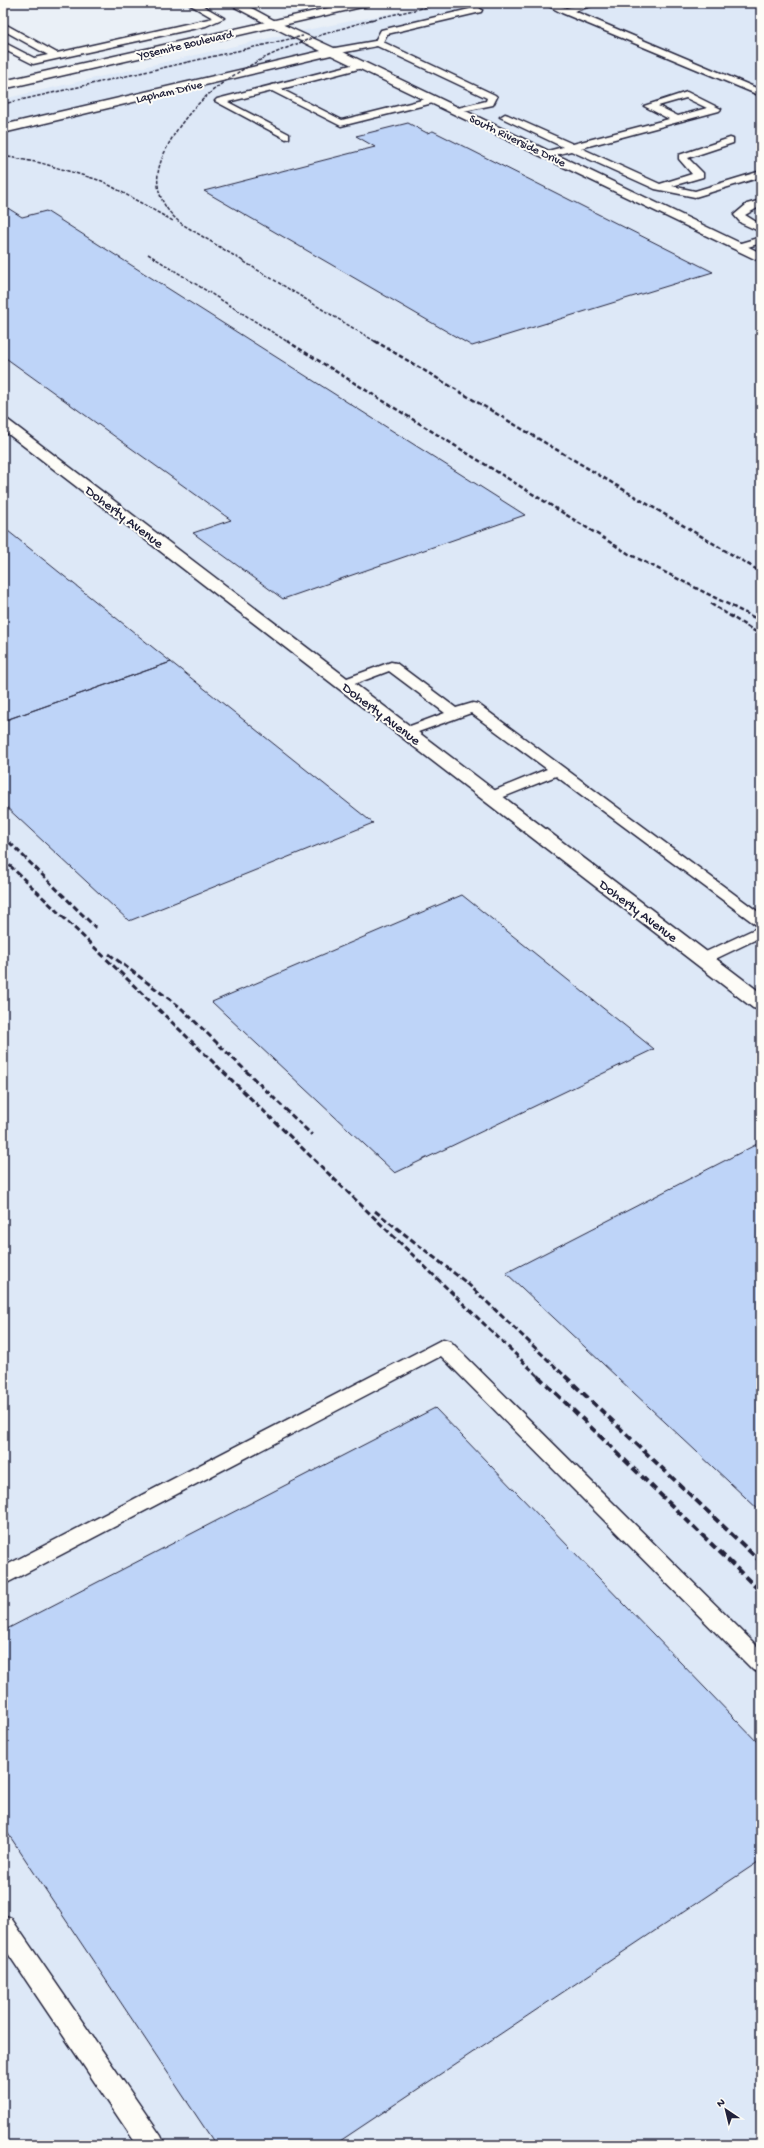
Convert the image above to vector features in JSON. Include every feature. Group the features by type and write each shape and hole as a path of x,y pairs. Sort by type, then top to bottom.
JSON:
{"street":[{"name":"South Riverside Drive","path":"233,3 761,258"},
{"name":"Yosemite Boulevard","path":"3,85 366,3"},
{"name":"Lapham Drive","path":"3,129 335,51"},
{"name":"Doherty Avenue","path":"3,423 761,1003"}],"lane":[{"path":"3,45 33,60 206,23 220,18 191,3"},
{"path":"547,3 761,92"},
{"path":"565,11 597,3"},
{"path":"378,43 384,32 478,10"},
{"path":"3,26 56,56"},
{"path":"335,51 378,43 492,97 490,102 457,111"},
{"path":"286,136 220,101 363,65"},
{"path":"273,88 341,122 434,100"},
{"path":"547,154 716,109 687,95 649,106 677,119"},
{"path":"505,117 659,187 695,194 761,174"},
{"path":"659,187 699,175 682,158 730,140"},
{"path":"761,203 752,206 738,215 745,221 761,229"},
{"path":"738,247 761,240"},
{"path":"344,684 391,666 455,714"},
{"path":"407,732 473,707 761,920"},
{"path":"491,796 558,770"},
{"path":"703,959 761,931"},
{"path":"3,1577 443,1346 761,1664"},
{"path":"3,1926 152,2145"}],"shaded area":[{"path":"443,3 761,3 761,2145 3,2145 3,99 291,33"}],"building":[{"path":"408,123 427,133 433,131 713,272 472,346 204,191 375,147 356,136"},
{"path":"3,205 22,217 46,211 525,515 283,599 193,533 231,520 3,356"},
{"path":"3,527 171,662 3,721"},
{"path":"171,662 373,823 129,921 3,804 3,721"},
{"path":"462,895 654,1049 395,1173 212,1002"},
{"path":"761,1142 761,1512 506,1273"},
{"path":"435,1408 761,1746 761,1860 334,2145 216,2145 3,1826 3,1631"}],"railway":[{"path":"369,20 445,3"},
{"path":"374,19 312,38 281,50 224,82 200,102 179,127 159,166 158,185 163,202 174,217 182,224 376,342"},
{"path":"3,104 303,36"},
{"path":"3,156 41,163 102,181 173,221"},
{"path":"148,254 288,342"},
{"path":"287,341 629,554 761,621"},
{"path":"375,341 761,572"},
{"path":"711,604 761,635"},
{"path":"3,836 96,928"},
{"path":"3,859 539,1377"},
{"path":"109,954 180,1007 312,1135"},
{"path":"375,1211 468,1284 566,1377"},
{"path":"538,1376 761,1592"},
{"path":"565,1376 761,1562"}]}
